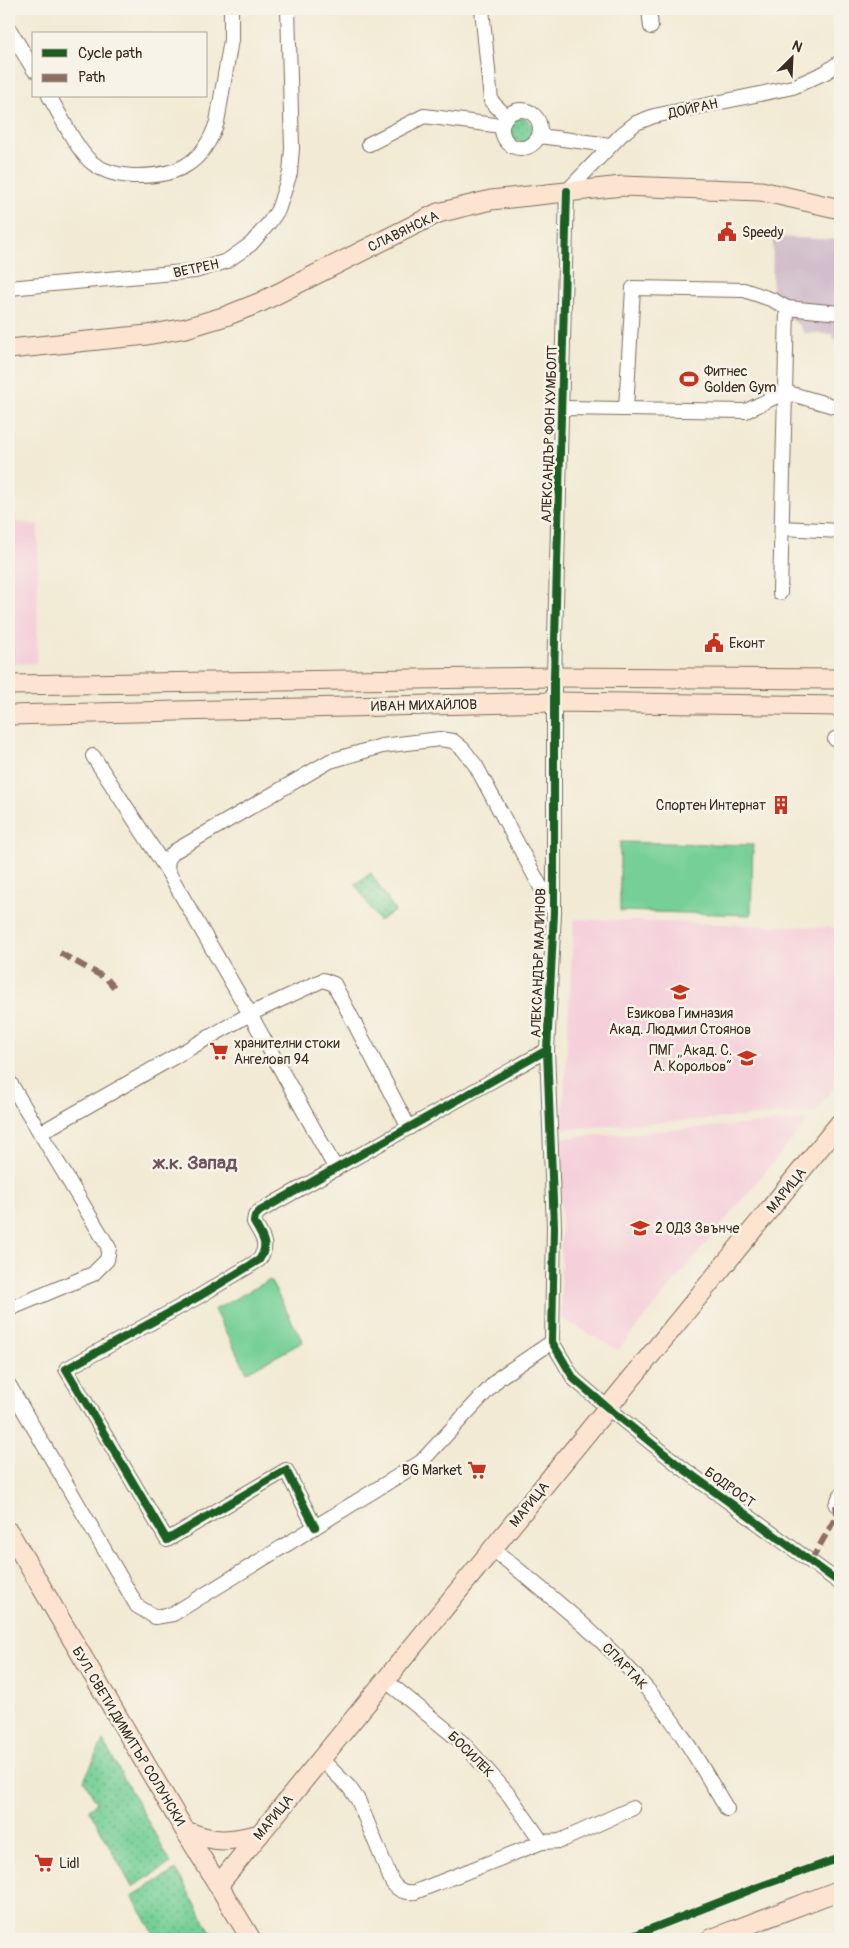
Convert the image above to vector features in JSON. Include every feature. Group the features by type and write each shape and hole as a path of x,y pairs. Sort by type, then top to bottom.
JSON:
{"street":[{"path":"50,98 79,146 89,160 98,166 115,173 142,176 158,176 183,168 201,154 213,136 231,40 231,9"},
{"name":"ВЕТРЕН","path":"9,288 195,271 227,260 251,244 278,210 290,173 292,148 288,9"},
{"path":"370,144 424,116 504,121 515,111 526,111 535,117 540,126 539,136 534,143 526,148 517,148 509,144 503,137 504,121 491,101 482,9"},
{"path":"649,9 651,27"},
{"path":"9,28 32,67"},
{"name":"ДОЙРАН","path":"568,191 610,145 636,123 654,116 792,86 826,72 840,62"},
{"path":"539,136 610,145"},
{"name":"СЛАВЯНСКА","path":"9,349 147,335 186,328 226,316 260,302 438,213 491,200 622,186 761,191 840,209"},
{"name":"АЛЕКСАНДЪР ФОН ХУМБОЛТ","path":"554,677 568,191"},
{"path":"626,409 634,288 744,290 773,300 787,308 840,312"},
{"path":"780,593 787,308"},
{"path":"563,408 746,411 785,392 840,408"},
{"path":"782,528 840,531"},
{"name":"ИВАН МИХАЙЛОВ","path":"9,685 554,677 840,679"},
{"name":"АЛЕКСАНДЪР МАЛИНОВ","path":"552,1342 554,1227 547,1050 554,912 554,677"},
{"name":"ИВАН МИХАЙЛОВ","path":"9,715 554,702 840,706"},
{"path":"167,870 168,859 175,850 330,761 382,746 440,739 453,741 463,749 476,766 554,912"},
{"path":"93,756 167,870 336,1169"},
{"path":"40,1133 250,1014 323,980 334,984 409,1128"},
{"path":"315,1527 286,1470 167,1540 66,1369 198,1297 259,1260 264,1253 266,1243 254,1222 255,1216 260,1211 547,1050"},
{"path":"9,1081 109,1248 106,1260 93,1274 9,1309"},
{"name":"МАРИЦА","path":"219,1884 840,1123"},
{"path":"9,1385 137,1606 155,1617 173,1614 421,1462 500,1377 552,1342 574,1379 608,1408"},
{"name":"БОДРОСТ","path":"608,1408 681,1467 840,1583"},
{"name":"БУЛ. СВЕТИ ДИМИТЪР СОЛУНСКИ","path":"9,1532 251,1939"},
{"name":"СПАРТАК","path":"493,1549 602,1641 648,1689 683,1735 727,1809"},
{"name":"БОСИЛЕК","path":"386,1680 464,1744 509,1795 542,1842"},
{"path":"321,1759 354,1793 392,1882 395,1888 402,1891 416,1892 542,1842 560,1841 633,1808"},
{"path":"186,1831 226,1841 234,1841 260,1834"},
{"path":"712,1939 840,1890"}],"shaded area":[{"path":"773,237 840,240 840,339 834,339 833,334 804,333 800,326 772,306"},
{"path":"9,521 38,525 37,663 9,664"},
{"path":"574,919 840,928 840,1080 815,1112 562,1129"},
{"name":"2 ОДЗ Звънче","path":"808,1120 618,1350 561,1318 561,1138"}],"green space":[{"path":"521,118 526,119 532,125 532,135 526,141 521,142 516,141 510,135 509,130 510,125 516,119"},
{"path":"620,842 753,845 751,915 620,911"},
{"path":"371,873 395,911 379,921 355,884"},
{"path":"270,1280 303,1342 247,1372 214,1310"},
{"path":"103,1741 171,1863 132,1887 89,1809 97,1803 84,1780"},
{"path":"176,1870 215,1939 157,1939 132,1896"}],"marked path":[{"path":"60,953 107,979 114,987"},
{"path":"811,1561 837,1515 836,1505"}],"cycle path":[{"path":"567,191 554,677 554,912 547,1050 554,1227 552,1342 574,1379 608,1408 681,1467 840,1583"},
{"path":"315,1527 286,1470 167,1540 66,1369 198,1297 259,1260 264,1249 264,1241 254,1222 255,1216 260,1211 547,1050"},
{"path":"625,1939 758,1887 840,1858"}],"place":[{"name":"Speedy","path":"727,232"},
{"name":"Фитнес Golden Gym","path":"689,379"},
{"name":"Еконт","path":"714,643"},
{"name":"Спортен Интернат","path":"781,805"},
{"name":"Езикова Гимназия Акад. Людмил Стоянов","path":"680,992"},
{"name":"хранителни стоки Ангеловп 94","path":"219,1051"},
{"name":"ПМГ „Акад. С. А. Корольов“","path":"747,1058"},
{"name":"2 ОДЗ Звънче","path":"640,1228"},
{"name":"BG Market","path":"477,1470"},
{"name":"Lidl","path":"44,1863"}],"district":[{"name":"ж.к. Запад","path":"195,1162"}]}
